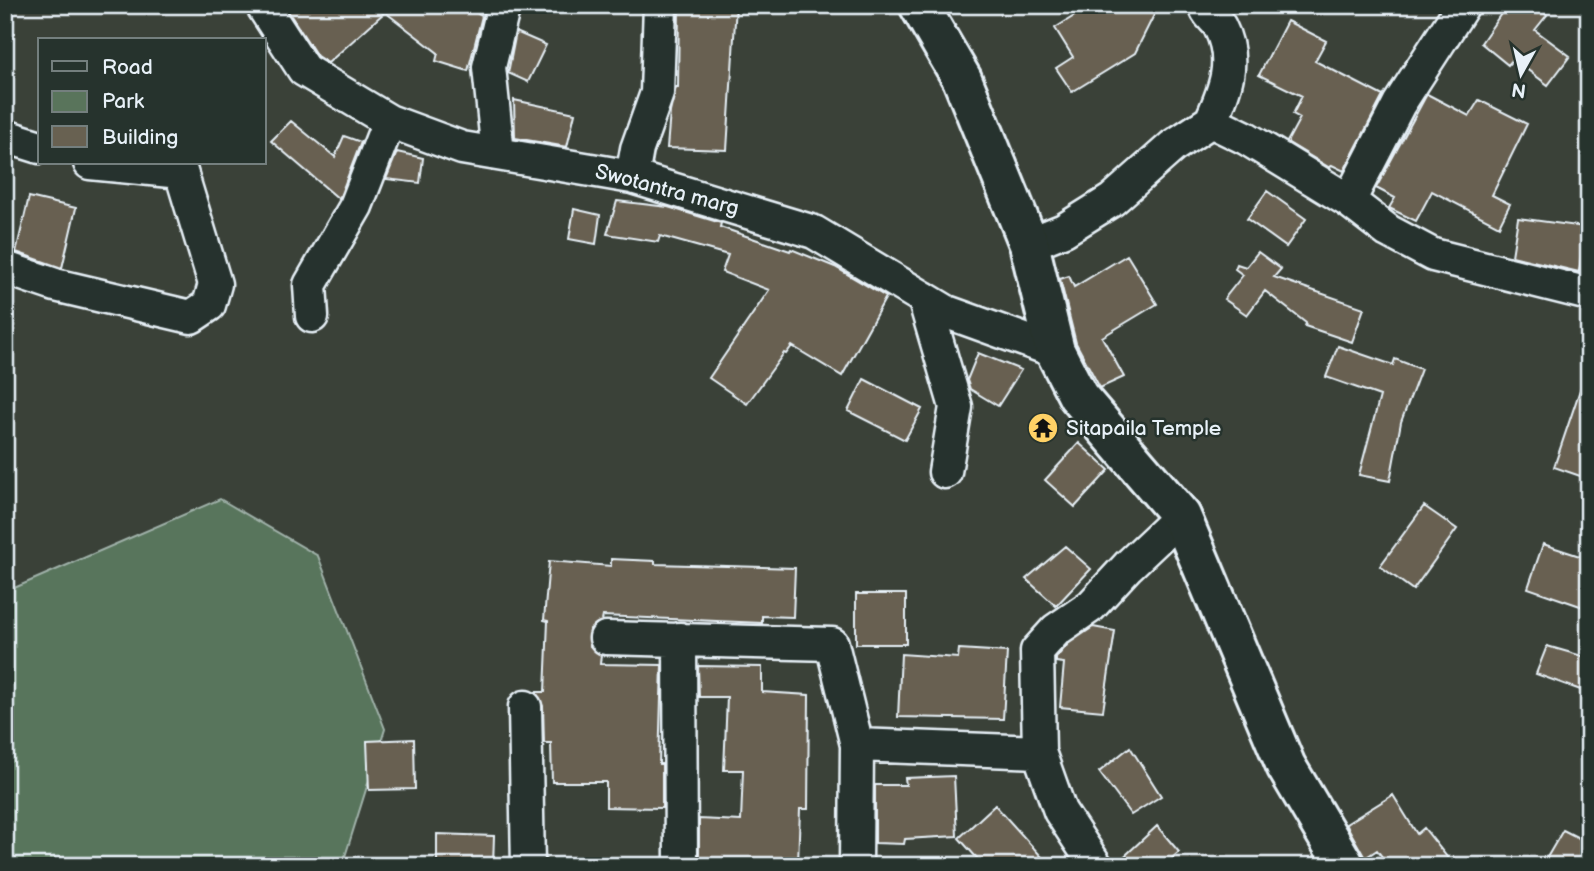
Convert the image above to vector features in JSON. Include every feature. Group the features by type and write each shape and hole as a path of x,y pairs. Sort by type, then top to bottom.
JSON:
{"main road":[{"path":"919,5 962,79 1029,244 1055,351 1078,396 1181,516 1286,766 1345,866"}],"street":[{"name":"Swotantra marg","path":"262,5 304,70 389,121 462,148 632,177 814,232 947,312 1055,351"},
{"path":"498,154 489,66 503,5"},
{"path":"632,177 637,149 657,93 660,5"},
{"path":"1029,244 1064,230 1112,200 1173,146 1211,121 1228,83 1228,53 1219,26 1205,5"},
{"path":"1349,201 1398,104 1463,5"},
{"path":"312,316 310,285 356,205 389,121"},
{"path":"1211,121 1246,138 1349,201 1388,231 1433,254 1589,294"},
{"path":"5,136 38,146"},
{"path":"5,268 55,285 191,317 209,305 215,284 181,172 100,164"},
{"path":"924,298 956,407 945,472"},
{"path":"1097,866 1060,811 1039,752 1037,651 1056,630 1091,606 1128,566 1181,516"},
{"path":"606,638 832,644 857,745 856,866"},
{"path":"680,639 681,866"},
{"path":"525,707 528,866"},
{"path":"857,745 1039,752"}],"green space":[{"path":"220,499 318,556 385,729 342,866 5,866 5,592"}],"building":[{"path":"284,5 485,5 478,14 482,16 468,71 436,61 438,53 385,12 328,63 317,56"},
{"path":"679,5 736,5 727,150 667,148 670,112 678,87"},
{"path":"1092,5 1159,5 1135,53 1072,92 1056,68 1073,57 1055,28"},
{"path":"1507,5 1532,5 1547,15 1535,30 1570,56 1548,85 1513,59 1508,65 1481,43"},
{"path":"1287,21 1326,41 1315,61 1383,96 1344,171 1332,165 1330,168 1287,142 1300,118 1293,114 1302,96 1259,75"},
{"path":"516,32 546,45 528,82 508,73"},
{"path":"1427,94 1469,116 1479,100 1527,124 1492,195 1510,204 1499,226 1432,191 1416,221 1389,208 1395,198 1376,188"},
{"path":"514,100 575,113 567,147 515,138"},
{"path":"291,121 335,157 344,136 361,142 339,199 271,141"},
{"path":"397,152 423,158 420,183 386,179"},
{"path":"1267,191 1306,219 1286,247 1247,219"},
{"path":"29,197 76,208 62,268 16,252"},
{"path":"617,201 668,207 721,223 720,227 790,251 791,249 835,267 886,297 842,376 792,346 747,404 709,378 769,290 722,272 728,255 660,236 658,242 607,234"},
{"path":"574,209 600,215 596,244 569,239"},
{"path":"1518,218 1585,227 1579,272 1512,256"},
{"path":"1258,252 1281,269 1274,277 1364,308 1352,342 1305,326 1306,323 1265,291 1247,315 1224,299 1243,275 1235,269 1237,264 1246,267"},
{"path":"1127,255 1157,304 1102,337 1124,377 1100,388 1076,343 1060,279 1069,276 1074,287"},
{"path":"1338,346 1393,365 1395,359 1421,369 1401,422 1390,481 1359,475 1380,396 1326,377"},
{"path":"978,353 1021,370 998,406 970,389 967,380"},
{"path":"1584,378 1589,379 1589,479 1554,467"},
{"path":"864,379 922,409 905,440 848,411"},
{"path":"1079,443 1109,470 1075,507 1045,480"},
{"path":"1424,506 1457,529 1413,590 1380,566"},
{"path":"1543,544 1589,559 1589,609 1528,588"},
{"path":"1065,546 1091,569 1056,606 1026,579"},
{"path":"611,559 655,561 655,564 795,568 793,617 762,616 762,623 603,616 602,621 590,629 590,646 601,655 600,664 662,665 659,764 662,764 662,808 606,807 606,782 552,782 551,743 544,743 543,706 536,692 545,692 548,621 544,620 549,561 611,566"},
{"path":"856,594 906,594 906,644 856,644"},
{"path":"1093,627 1115,631 1103,711 1060,707 1064,663 1056,662 1056,658 1068,644"},
{"path":"1547,646 1589,658 1589,693 1536,674"},
{"path":"959,649 1007,652 1003,719 898,717 901,654 958,658"},
{"path":"698,666 762,667 762,692 809,695 808,809 800,809 798,864 699,860 699,819 741,821 743,770 724,770 727,697 699,697"},
{"path":"414,739 415,789 369,790 367,741"},
{"path":"1130,747 1161,796 1131,815 1099,772"},
{"path":"954,776 957,836 905,839 904,844 875,843 875,785 906,785 905,778"},
{"path":"1393,795 1417,834 1424,828 1454,866 1389,866 1377,850 1365,858 1346,824"},
{"path":"995,805 1050,866 984,866 959,838"},
{"path":"1157,826 1179,852 1163,866 1114,866"},
{"path":"1563,830 1589,843 1589,866 1542,866"},
{"path":"437,834 494,836 493,866 437,866"}],"place":[{"name":"Sitapaila Temple","path":"1043,428"}]}
